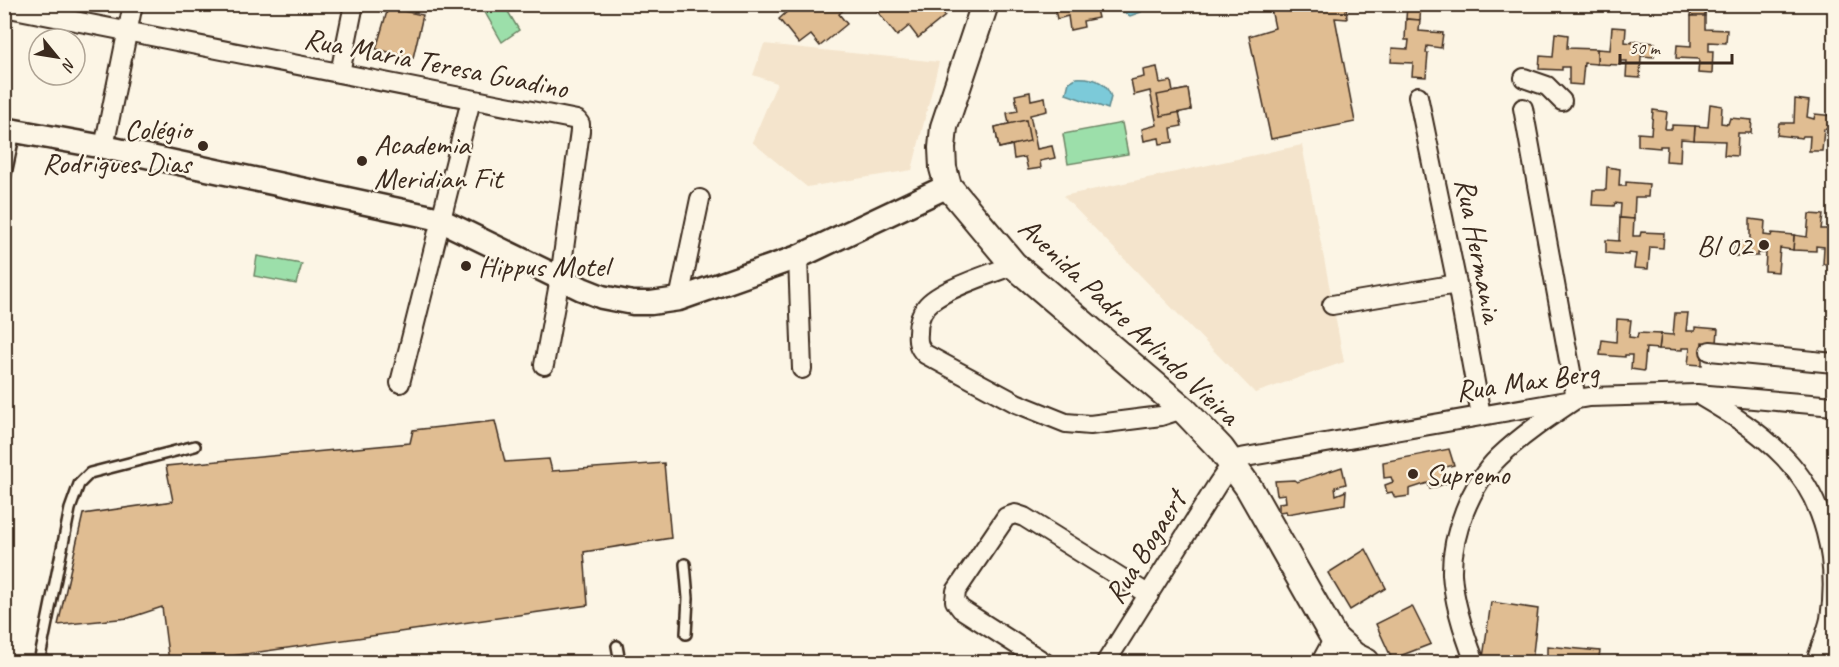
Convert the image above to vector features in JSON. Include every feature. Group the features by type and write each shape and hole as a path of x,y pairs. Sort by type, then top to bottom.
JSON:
{"main road":[{"name":"Avenida Padre Arlindo Vieira","path":"985,4 944,128 942,168 948,186 1014,265 1184,409 1232,463 1249,488 1334,638 1354,656 1366,663"}],"street":[{"path":"104,147 133,4"},
{"path":"340,73 354,4"},
{"name":"Rua Maria Teresa Guadino","path":"4,7 471,100 573,118 580,124 560,278 544,365"},
{"path":"1524,78 1547,86 1562,101"},
{"name":"Rua Hermania","path":"1418,96 1457,284 1481,415"},
{"path":"400,384 471,100"},
{"path":"1474,663 1460,623 1452,573 1456,533 1474,491 1498,458 1540,422 1576,399 1523,108"},
{"path":"11,130 104,147 442,219 602,297 633,303 679,300 798,257 948,186"},
{"path":"679,300 700,199"},
{"path":"798,257 802,369"},
{"path":"1014,265 932,301 926,307 918,324 919,349 1016,403 1066,423 1090,425 1161,416 1184,409"},
{"path":"1332,305 1457,284"},
{"path":"1710,351 1834,363"},
{"path":"1697,394 1736,417 1766,439 1785,457 1802,479 1817,507 1830,543 1833,583 1832,621 1816,663"},
{"name":"Rua Max Berg","path":"1232,463 1247,456 1589,397 1697,394 1834,406"},
{"name":"Rua Bogaert","path":"1106,663 1232,463"},
{"path":"1044,663 960,609 955,601 957,591 1006,517 1015,514 1024,517 1149,595"},
{"path":"1321,663 1334,638"}],"lane":[{"path":"4,183 13,141 11,130"},
{"path":"39,663 70,509 79,484 90,473 195,446"},
{"path":"685,564 688,598 686,634"},
{"path":"617,646 620,663"}],"shaded area":[{"path":"764,44 939,62 912,170 807,187 752,142 777,83 753,75"},
{"path":"1302,145 1344,362 1255,393 1063,196"}],"green space":[{"path":"490,4 504,5 519,30 502,42 483,9"},
{"path":"1122,123 1128,154 1068,164 1063,134"},
{"path":"257,256 302,264 296,284 254,276"}],"water":[{"path":"1117,5 1140,5 1141,12 1130,16"},
{"path":"1076,78 1093,79 1106,87 1111,97 1108,109 1066,94 1069,82"}],"building":[{"path":"785,4 850,4 839,14 847,24 820,46 811,35 799,44 779,19 789,10"},
{"path":"884,4 938,4 945,16 918,38 909,26 897,36 876,10"},
{"path":"1041,4 1079,4 1080,9 1095,5 1098,18 1083,21 1084,27 1070,30 1068,16 1057,19 1054,5 1042,7"},
{"path":"1270,4 1346,4 1347,19 1335,18 1355,122 1271,139 1249,36 1275,28"},
{"path":"1397,4 1421,4 1420,20 1406,19 1407,5"},
{"path":"1692,4 1706,4 1705,16 1691,16"},
{"path":"388,8 423,15 413,58 376,49"},
{"path":"1691,16 1705,16 1705,29 1727,30 1726,43 1709,42 1709,51 1713,51 1712,74 1698,73 1699,59 1676,58 1677,45 1691,46"},
{"path":"1406,19 1420,20 1419,31 1443,33 1441,48 1427,46 1426,77 1412,76 1413,63 1391,62 1392,48 1408,49 1409,40 1405,40"},
{"path":"1612,27 1626,28 1625,42 1655,43 1654,57 1641,56 1640,78 1626,77 1627,61 1620,61 1620,65 1597,64 1597,49 1610,50"},
{"path":"1555,33 1568,35 1567,48 1597,49 1597,64 1584,63 1582,85 1569,84 1569,67 1562,67 1562,70 1539,69 1540,56 1553,57"},
{"path":"1157,67 1160,83 1171,81 1173,92 1188,89 1191,110 1179,112 1182,126 1171,128 1173,142 1160,144 1159,138 1144,141 1142,129 1157,125 1150,91 1134,95 1131,80 1144,77 1143,70"},
{"path":"1188,89 1191,110 1161,116 1157,95"},
{"path":"1030,92 1031,100 1045,97 1047,111 1030,115 1037,149 1052,146 1055,158 1040,161 1041,168 1028,170 1025,157 1014,159 1012,145 999,148 995,127 1009,124 1007,113 1018,111 1015,95"},
{"path":"1795,99 1809,101 1807,117 1814,119 1815,114 1834,116 1834,130 1824,129 1822,151 1809,151 1810,136 1802,138 1777,135 1779,123 1794,123"},
{"path":"1710,104 1722,106 1721,123 1728,124 1730,118 1752,120 1751,133 1738,133 1737,156 1724,155 1725,141 1694,140 1695,126 1708,127"},
{"path":"1653,110 1667,112 1665,129 1672,129 1672,125 1695,126 1694,140 1681,139 1680,162 1666,161 1667,146 1660,146 1660,148 1638,146 1638,133 1651,134"},
{"path":"1026,120 1030,141 999,148 995,127"},
{"path":"1607,167 1620,169 1619,186 1626,186 1626,182 1649,184 1648,197 1635,197 1634,219 1620,218 1621,204 1592,205 1593,190 1606,190"},
{"path":"1809,214 1823,215 1821,229 1834,228 1834,264 1823,264 1824,247 1816,246 1816,251 1793,250 1794,235 1807,237"},
{"path":"1620,218 1634,219 1633,236 1640,236 1641,232 1664,233 1663,248 1650,247 1648,269 1634,268 1636,254 1606,253 1606,240 1619,241"},
{"name":"Bl 02","path":"1750,219 1765,221 1764,235 1771,236 1772,233 1794,235 1793,250 1780,248 1778,272 1765,271 1766,253 1758,253 1758,256 1734,256 1735,242 1750,242"},
{"path":"1675,313 1688,313 1686,331 1695,331 1695,327 1718,329 1717,343 1702,342 1702,365 1688,364 1690,348 1659,349 1661,334 1673,335"},
{"path":"1617,319 1631,320 1629,337 1637,338 1638,333 1661,334 1659,349 1646,348 1644,371 1631,369 1632,355 1625,355 1625,357 1600,355 1602,340 1616,342"},
{"path":"495,421 505,462 549,459 552,471 664,463 671,538 584,552 588,605 190,662 169,662 162,607 129,618 58,625 83,514 173,501 166,466 410,443 413,430"},
{"name":"Supremo","path":"1449,449 1454,465 1442,468 1443,476 1455,472 1455,480 1430,489 1428,483 1409,489 1409,496 1395,498 1392,492 1387,493 1385,485 1393,482 1391,477 1384,478 1383,462"},
{"name":"Supremo","path":"1342,467 1346,484 1335,487 1336,495 1346,491 1345,504 1287,514 1286,511 1279,512 1279,503 1286,502 1285,494 1277,495 1275,481 1294,480 1297,482"},
{"path":"1366,549 1386,588 1350,610 1328,573"},
{"path":"1491,602 1538,609 1532,662 1483,658"},
{"path":"1412,606 1431,644 1392,659 1376,624"},
{"path":"1547,646 1600,651 1598,662 1547,662"}],"place":[{"name":"Colégio Rodrigues Dias","path":"203,146"},
{"name":"Academia Meridian Fit","path":"362,161"},
{"name":"Bl 02","path":"1764,245"},
{"name":"Hippus Motel","path":"466,266"},
{"name":"Supremo","path":"1413,474"}]}
